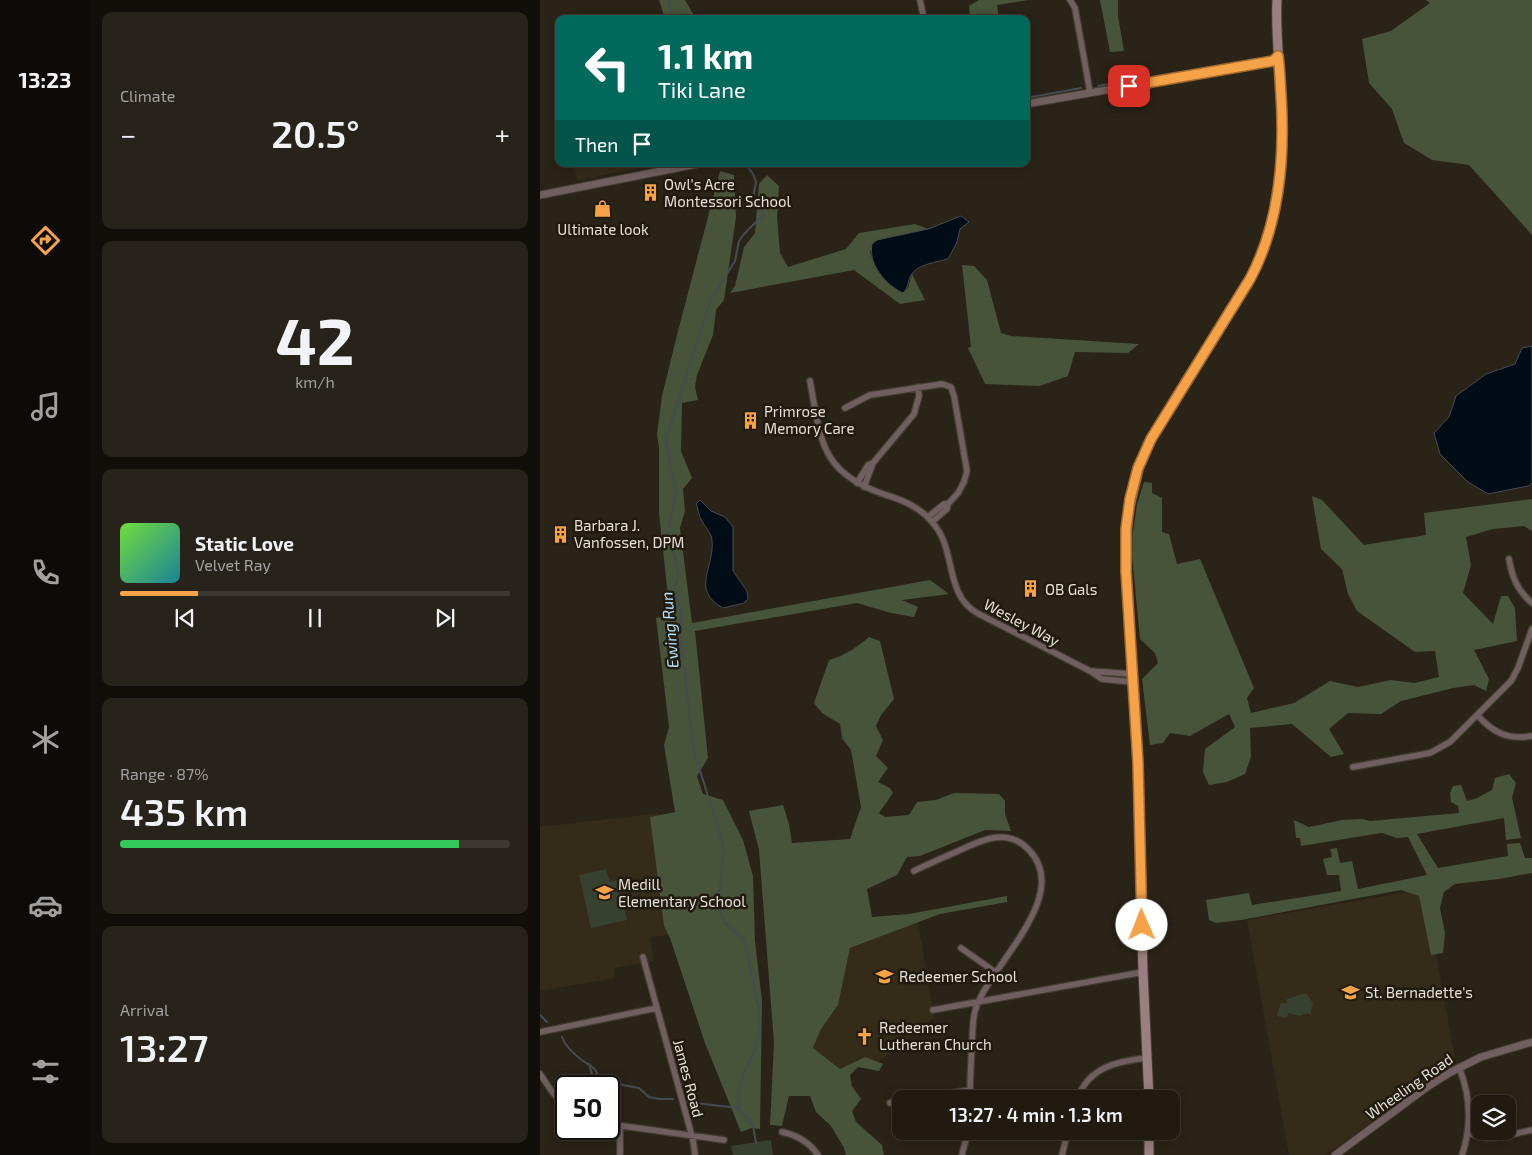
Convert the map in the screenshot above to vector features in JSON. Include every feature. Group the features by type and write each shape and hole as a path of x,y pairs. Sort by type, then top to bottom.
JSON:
{"main road":[{"path":"1148,1090 1140,819 1125,547 1128,515 1134,483 1151,439 1250,279 1266,246 1275,206 1282,144 1277,0"},
{"path":"1149,1140 1150,1155"}],"street":[{"path":"920,0 923,15"},
{"path":"1070,0 1075,8 1090,92"},
{"path":"1030,103 1273,61 1278,56"},
{"path":"540,195 682,167"},
{"name":"Wesley Way","path":"810,381 824,447 835,465 857,483 904,501 918,508 930,519 945,542 954,585 960,598 968,607 1102,679 1132,678"},
{"path":"845,408 870,395 918,386 948,384 953,390 967,471 964,482 958,493 948,504 947,509 930,519"},
{"path":"864,486 873,463 914,414 919,396 918,386"},
{"path":"857,483 868,465 873,463"},
{"path":"1509,559 1515,584 1532,603"},
{"path":"1353,767 1430,753 1450,742 1507,686 1514,676 1532,630"},
{"path":"1477,715 1488,727 1501,734 1514,737 1532,736"},
{"path":"914,871 983,839 1000,836 1015,840 1034,855 1042,877 1040,894 1035,909 1022,934 978,1002 974,1014 970,1090"},
{"path":"961,948 996,972"},
{"name":"James Road","path":"643,957 692,1136 695,1155"},
{"path":"933,1010 1143,972"},
{"path":"540,1032 657,1008"},
{"name":"Wheeling Road","path":"1335,1155 1438,1079 1481,1057 1532,1042"},
{"path":"1082,1090 1084,1085 1102,1068 1118,1062 1147,1058"},
{"path":"1459,1067 1468,1096 1469,1110 1468,1132 1462,1155"},
{"path":"540,1074 555,1095"},
{"path":"620,1126 724,1140"},
{"path":"1468,1132 1489,1138 1532,1130"},
{"path":"782,1132 800,1137 818,1155"},
{"path":"620,1140 620,1155"},
{"path":"962,1155 966,1140"},
{"path":"1062,1155 1066,1140"}],"shaded area":[{"path":"575,167 644,167 577,180"},
{"path":"961,216 969,222 960,229 957,242 948,259 928,264 914,271 903,293 885,280 873,259 871,252 872,244 877,240 928,229"},
{"path":"1532,346 1532,483 1528,486 1488,494 1468,482 1440,454 1434,433 1449,417 1456,396 1486,374 1515,364 1522,348"},
{"path":"700,500 711,511 725,517 733,527 733,571 747,591 748,599 744,603 723,608 713,601 708,594 706,577 712,550 712,540 699,516 696,504"},
{"name":"Medill Elementary School","path":"659,813 670,878 685,933 650,937 654,961 614,968 615,978 540,991 540,827"},
{"name":"St. Bernadette's","path":"1424,889 1456,1064 1325,1155 1289,1155 1247,920"},
{"name":"Redeemer School","path":"918,922 934,1017 878,1062 865,1057 840,1069 813,1048 821,1029 838,1005 850,948"}],"green space":[{"path":"659,0 685,0 694,15 664,15"},
{"path":"979,0 1029,0 997,5 998,15 970,15 969,6"},
{"path":"1100,0 1118,0 1118,16 1124,51 1110,52"},
{"path":"1426,0 1532,0 1532,235 1469,165 1432,160 1404,143 1392,109 1369,83 1362,39 1391,31 1430,3"},
{"path":"720,171 734,175 736,217 724,300 716,310 713,335 697,375 695,387 698,400 682,403 681,451 692,478 683,489 685,511 680,528 692,623 930,580 949,594 902,600 918,607 914,617 891,613 857,603 695,631 708,758 697,776 703,794 723,800 743,840 753,876 755,941 762,1001 760,1129 752,1128 741,1132 705,1043 670,938 664,926 650,817 675,812 664,745 669,727 656,618 670,615 659,513 659,448 657,434 662,396"},
{"path":"767,175 779,186 777,217 780,253 788,267 846,249 859,233 915,224 928,229 877,240 870,252 878,270 891,286 903,293 908,288 912,274 925,300 900,304 854,270 730,293 735,286 744,247 755,233 759,184"},
{"path":"962,265 974,266 987,280 1001,333 1011,336 1139,344 1128,353 1075,352 1068,376 1040,386 985,384 968,348 971,347"},
{"path":"1144,482 1152,483 1152,493 1162,498 1162,532 1169,534 1177,564 1200,559 1254,688 1247,698 1251,713 1294,703 1330,681 1358,687 1391,680 1414,683 1439,677 1435,651 1415,652 1357,611 1348,594 1342,569 1321,549 1312,496 1322,500 1364,545 1426,535 1424,513 1532,499 1532,531 1524,526 1493,529 1466,537 1471,565 1463,593 1493,624 1501,596 1508,596 1515,608 1517,641 1474,650 1489,679 1486,691 1474,685 1453,688 1401,701 1381,714 1348,713 1329,729 1344,754 1331,757 1292,724 1250,728 1251,757 1245,774 1227,782 1209,785 1203,772 1205,749 1235,727 1229,714 1190,736 1170,733 1163,743 1150,745 1142,679 1158,663 1155,653 1140,639 1131,546 1137,504"},
{"path":"869,637 880,641 894,699 881,715 876,726 883,740 876,756 888,768 878,782 890,788 893,793 879,813 885,817 909,815 917,802 936,800 954,793 999,794 1005,801 1005,814 1011,831 985,830 920,856 907,857 897,875 867,889 872,917 909,914 1007,896 1007,902 940,914 850,948 838,1005 821,1029 813,1048 840,1069 865,1057 883,1064 879,1071 858,1067 850,1075 852,1086 861,1099 852,1111 856,1122 882,1145 884,1155 846,1155 831,1126 816,1112 810,1096 789,1096 782,1126 770,1125 774,1043 759,850 749,811 783,805 792,843 850,839 861,807 851,750 842,738 840,724 822,713 814,703 829,660 850,651"},
{"path":"1509,774 1516,783 1512,798 1521,838 1506,840 1504,818 1417,834 1438,868 1508,856 1507,844 1520,843 1525,858 1532,858 1532,873 1455,884 1444,892 1440,908 1445,933 1443,953 1431,955 1419,896 1401,890 1241,920 1216,923 1209,920 1206,900 1249,893 1252,905 1341,891 1339,875 1327,875 1323,859 1332,857 1330,849 1337,848 1340,863 1352,861 1358,889 1427,875 1408,837 1397,838 1382,833 1301,846 1300,838 1296,838 1294,820 1309,827 1342,820 1362,819 1370,821 1459,813 1458,806 1451,802 1450,793 1453,786 1461,785 1467,801 1492,790 1495,778"},
{"path":"606,869 610,882 618,880 627,920 591,928 579,875"},
{"path":"1306,993 1313,1003 1310,1015 1307,1013 1300,1016 1288,1013 1287,1018 1277,1016 1281,1003 1287,1003 1287,999"},
{"path":"771,1140 773,1155 733,1155 731,1146"}],"waterway":[{"name":"Ewing Run","path":"668,0 672,15"},
{"path":"1098,86 1114,83"},
{"path":"1030,97 1081,88"},
{"name":"Ewing Run","path":"748,167 756,182 753,198 764,214 739,241 735,261 711,299 666,439 670,469 677,490 669,526 678,573 675,591 681,613 680,636 694,751 724,848 718,905 724,922 744,940 759,1009 760,1031 754,1053 741,1079 738,1108 753,1126 756,1143"},
{"name":"Ewing Run","path":"540,1015 547,1022"},
{"name":"Ewing Run","path":"562,1037 565,1044 594,1069 598,1082 608,1085 619,1083 639,1088 649,1097 673,1099"},
{"path":"589,1064 592,1075"},
{"name":"Ewing Run","path":"687,1102 738,1108"}],"place":[{"name":"Owl's Acre Montessori School","path":"650,193"},
{"name":"Ultimate look","path":"603,208"},
{"name":"Primrose Memory Care","path":"750,420"},
{"name":"Barbara J. Vanfossen, DPM","path":"560,534"},
{"name":"OB Gals","path":"1031,589"},
{"name":"Medill Elementary School","path":"604,893"},
{"name":"Redeemer School","path":"885,976"},
{"name":"St. Bernadette's","path":"1351,992"},
{"name":"Redeemer Lutheran Church","path":"865,1036"}],"route":[{"path":"1129,86 1273,61 1278,56 1283,134 1280,175 1266,246 1250,279 1151,439 1138,468 1130,499 1125,547 1138,763 1142,925"}]}
